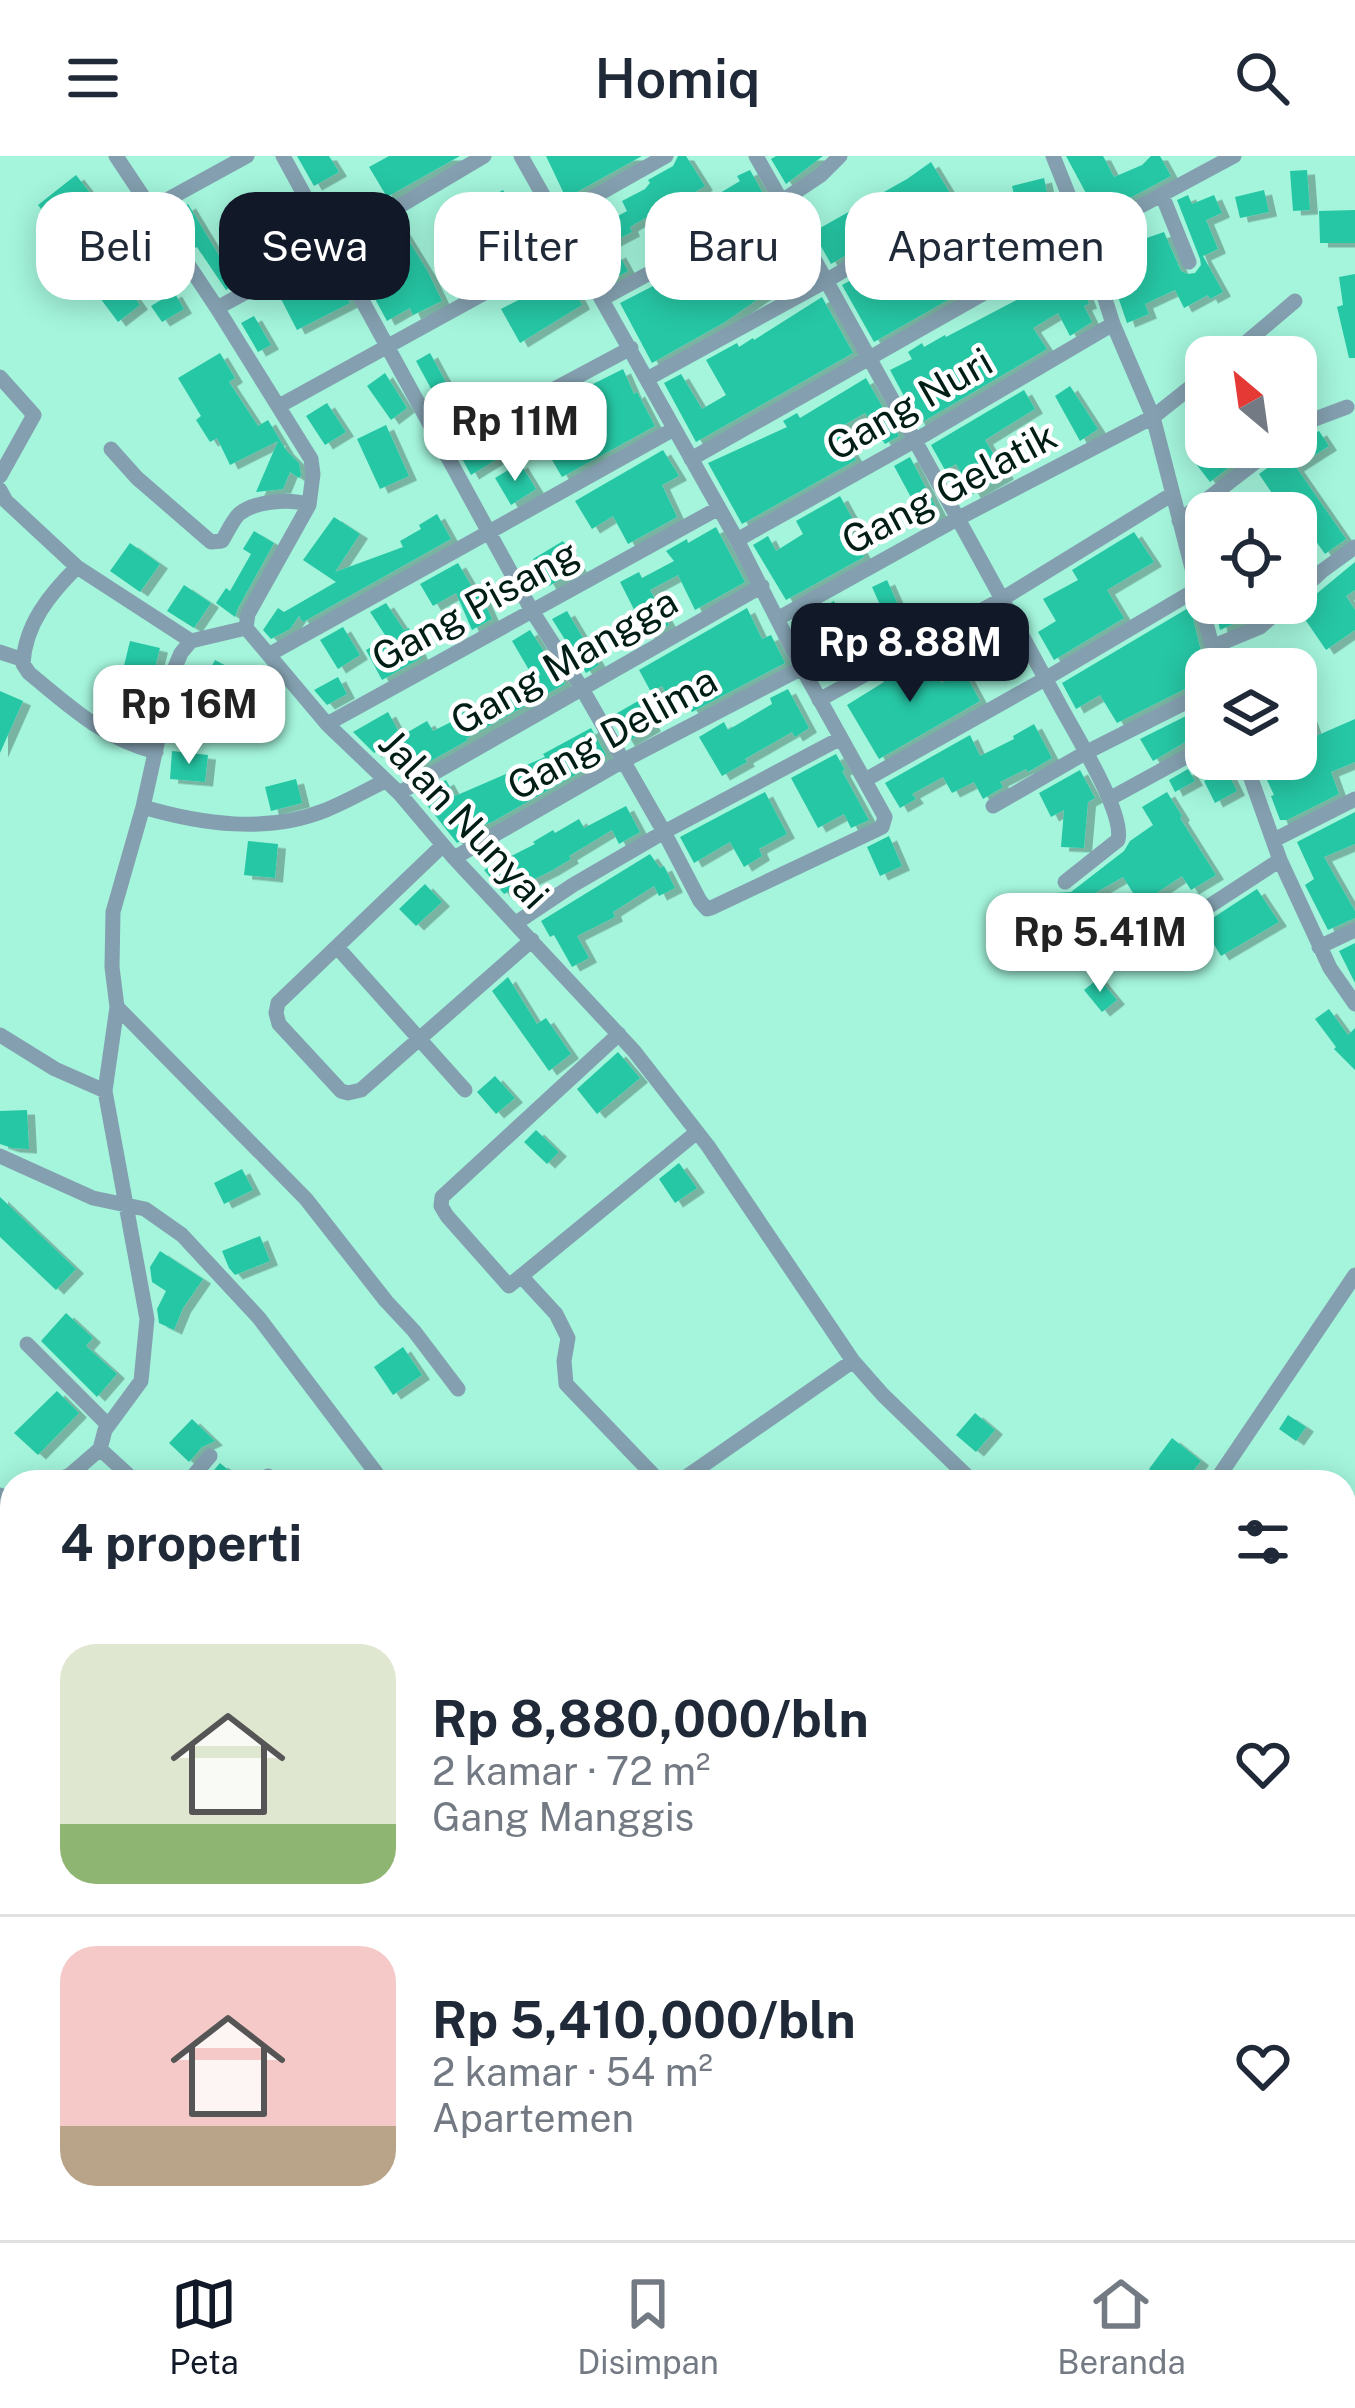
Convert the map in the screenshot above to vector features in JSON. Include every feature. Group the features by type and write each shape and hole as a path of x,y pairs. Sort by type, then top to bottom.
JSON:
{"street":[{"path":"116,156 141,192"},
{"path":"181,192 247,156"},
{"path":"284,156 303,192"},
{"path":"410,199 484,156"},
{"path":"521,156 541,192"},
{"path":"602,192 666,156"},
{"path":"756,156 777,192"},
{"path":"796,192 840,156"},
{"path":"1053,156 1067,192"},
{"path":"1147,202 1234,156"},
{"path":"1162,194 1189,262"},
{"path":"647,379 845,269"},
{"path":"821,271 1119,822 1118,840 1065,882"},
{"path":"76,1470 100,1449 108,1425 141,1381 146,1348 147,1319 106,1091 117,1007 113,912 176,662 191,641 246,628 248,614 309,505 313,474 311,459 195,274"},
{"path":"217,308 231,300"},
{"path":"362,300 532,611 581,687 703,907 711,908 882,827 885,817 603,300"},
{"path":"279,406 473,300"},
{"path":"692,459 972,300"},
{"path":"1105,300 1153,417 1185,541"},
{"path":"1254,336 1295,302"},
{"name":"Gang Nuri","path":"737,540 1113,324"},
{"path":"444,448 631,348"},
{"path":"0,377 34,415 0,476"},
{"name":"Gang Gelatik","path":"778,619 956,519 1153,417 1185,392"},
{"path":"1317,418 1347,407"},
{"path":"270,654 674,429"},
{"path":"111,449 137,478 216,543 237,516 259,504 301,501 309,505"},
{"path":"1179,521 1247,468"},
{"path":"0,490 77,567 191,641"},
{"path":"820,700 1002,599 1172,495"},
{"name":"Gang Pisang","path":"327,724 718,508"},
{"path":"1317,576 1355,548"},
{"path":"77,567 44,601 22,659 28,673 95,727 130,746 156,752"},
{"name":"Gang Mangga","path":"399,793 762,586"},
{"path":"865,780 1185,596"},
{"path":"1208,624 1214,646 1264,624"},
{"name":"Jalan Nunyai","path":"246,628 327,724 399,793 619,1034 698,1132 853,1361 961,1470"},
{"path":"0,652 22,659"},
{"name":"Gang Delima","path":"419,1037 361,1090 348,1093 279,1024 278,1003 449,851 802,668"},
{"path":"993,806 1185,703"},
{"path":"516,922 664,832 841,738"},
{"path":"1109,799 1185,757"},
{"path":"1252,780 1280,860 1319,947 1355,1004"},
{"path":"143,807 180,818 259,825 322,812 385,782"},
{"path":"1274,840 1355,799"},
{"path":"1125,961 1280,860"},
{"path":"1319,947 1355,930"},
{"path":"419,1037 532,940"},
{"path":"337,947 465,1090"},
{"path":"117,1007 306,1199 458,1389"},
{"path":"619,1034 442,1197 447,1216 509,1286 698,1132"},
{"path":"0,1035 55,1069 106,1091"},
{"path":"0,1156 92,1198 124,1203 160,1218 182,1235 259,1318 374,1470"},
{"path":"1223,1470 1355,1275"},
{"path":"521,1276 556,1314 568,1337 566,1384 648,1470"},
{"path":"27,1344 108,1425"},
{"path":"697,1470 853,1361"},
{"path":"100,1449 123,1470"},
{"path":"198,1470 210,1456"}],"building":[{"path":"297,156 329,156 339,172 314,186"},
{"path":"389,156 460,156 396,192 384,192 369,167"},
{"path":"546,156 642,156 577,192 563,192"},
{"path":"678,156 686,156 705,186 695,192 645,192 645,218 621,238 621,214 627,211 622,201 673,166"},
{"path":"823,156 786,184 771,159"},
{"path":"1066,156 1103,156 1114,177 1151,156 1160,156 1171,176 1141,192 1085,192"},
{"path":"931,162 949,192 884,192"},
{"path":"750,170 762,192 722,192 740,181 737,176"},
{"path":"1307,170 1310,210 1293,211 1290,171"},
{"path":"76,175 89,192 54,192"},
{"path":"1044,178 1047,192 1013,192 1012,186"},
{"path":"1264,190 1269,212 1240,218 1235,197"},
{"path":"1188,195 1192,204 1214,195 1222,213 1206,220 1218,249 1203,256 1223,292 1184,308 1175,290 1145,304 1149,314 1127,323 1119,300 1147,300 1147,238 1164,232 1181,271 1195,273 1201,265 1177,200"},
{"path":"1355,210 1355,243 1320,243 1319,211"},
{"path":"845,214 845,256 831,264 821,246 821,227"},
{"path":"195,216 219,255 219,280 195,248"},
{"path":"410,243 434,284 434,300 442,301 413,315 410,308 387,321 376,300 410,300"},
{"path":"1355,274 1355,358 1349,358 1337,307 1343,305 1339,277"},
{"path":"645,290 645,300 757,300 652,363 620,303"},
{"path":"821,298 853,353 696,442 664,383 681,374 702,409 726,395 706,360 737,343 739,347 754,340"},
{"path":"102,300 136,300 140,305 118,322"},
{"path":"161,300 179,300 184,309 162,322 151,306"},
{"path":"282,300 350,303 297,330"},
{"path":"518,300 580,300 582,305 520,343 501,309"},
{"path":"850,300 948,300 874,342"},
{"path":"1017,300 1088,300 1084,306 1092,322 1070,336 1058,313 1033,328 1047,349 919,424 890,370 912,359 908,352 922,343 924,347"},
{"path":"254,316 271,345 258,352 241,323"},
{"path":"220,353 235,378 229,382 258,426 268,420 299,463 301,475 290,472 283,489 256,492 278,441 230,465 217,438 210,442 196,420 201,416 178,378"},
{"path":"430,353 471,420 448,432 436,410 441,407 416,361"},
{"path":"623,369 655,426 562,477 527,417"},
{"path":"385,373 407,408 391,420 367,386"},
{"path":"866,378 899,436 885,444 865,413 837,429 856,460 742,524 708,463 787,427 783,421 797,413 800,418"},
{"path":"1070,386 1098,429 1080,441 1055,396"},
{"path":"1024,390 1035,409 985,440 1006,475 973,494 956,464 945,470 931,445"},
{"path":"327,403 346,432 325,445 306,416"},
{"path":"386,425 409,476 380,489 357,439"},
{"path":"1317,432 1329,446 1317,454"},
{"path":"485,440 497,459 471,475 459,453"},
{"path":"663,450 679,476 662,485 677,517 628,544 613,516 592,529 575,501"},
{"path":"910,457 940,515 925,523 894,466"},
{"path":"520,463 536,489 511,505 495,478"},
{"path":"1199,468 1228,468 1210,482"},
{"path":"1267,468 1297,468 1313,492 1271,492 1259,474"},
{"path":"840,496 856,525 850,529 864,557 786,600 753,545 768,536 776,551 803,534 796,521"},
{"path":"1317,497 1346,539 1325,554 1317,543"},
{"path":"437,514 451,539 303,622 299,616 290,629 271,639 263,630 278,608 284,612 336,582 303,560 334,517 360,534 335,572 403,547 400,541"},
{"path":"716,527 745,582 695,610 678,575 650,590 669,625 648,637 620,582 639,572 642,578 674,561 666,551"},
{"path":"254,531 274,543 235,617 216,603 226,588 230,591 251,554 243,549"},
{"path":"1134,532 1154,562 1107,590 1124,618 1054,660 1038,632 1056,621 1043,599 1078,580 1072,570"},
{"path":"563,541 579,568 549,586 533,559"},
{"path":"130,543 160,564 140,592 110,571"},
{"path":"1355,562 1355,590 1346,596 1355,610 1355,630 1326,650 1308,624 1317,624 1317,593"},
{"path":"458,563 475,592 479,590 492,619 472,630 456,593 433,606 420,584"},
{"path":"887,580 900,609 885,616 872,587"},
{"path":"184,585 211,603 194,628 167,611"},
{"path":"834,601 854,641 815,659 797,621"},
{"path":"386,603 404,630 409,628 421,658 382,680 366,650 387,638 370,612"},
{"path":"747,608 762,639 771,635 785,663 692,712 685,700 673,706 662,686 651,692 639,670"},
{"path":"1185,610 1185,624 1194,624 1200,648 1185,648 1185,689 1117,723 1100,695 1076,709 1062,683"},
{"path":"567,611 599,665 586,673 552,619"},
{"path":"1000,626 1018,658 1002,668 998,662 976,676 953,640 972,629 978,638"},
{"path":"343,627 360,655 338,669 320,640"},
{"path":"530,630 565,684 468,740 402,777 385,747 374,753 353,732 388,712 401,736 427,721 433,731 474,706 478,715 535,687 512,641"},
{"path":"130,641 160,648 150,687 156,689 141,734 110,720 127,675 122,674"},
{"path":"926,655 941,683 964,671 980,701 879,759 847,705"},
{"path":"215,660 253,680 238,708 200,688"},
{"path":"338,677 347,694 327,705 314,690"},
{"path":"788,689 809,728 795,737 792,732 722,776 699,737 724,722 728,730"},
{"path":"0,691 23,701 0,753"},
{"path":"638,701 653,727 627,742 612,716"},
{"path":"1185,716 1185,742 1153,761 1140,739"},
{"path":"1355,719 1355,762 1331,772 1339,794 1287,820 1280,820 1267,780 1317,780 1317,736"},
{"path":"1034,724 1052,758 1000,782 1003,787 983,799 974,782 952,793 943,777 912,794 916,799 900,808 885,783 970,735 980,756"},
{"path":"591,728 606,755 600,761 474,829 457,843 419,795 446,780 455,796 545,757 543,754"},
{"path":"172,751 208,755 205,782 170,779"},
{"path":"836,754 869,820 851,828 844,814 818,828 791,778"},
{"path":"1080,770 1095,798 1088,802 1084,848 1061,847 1064,810 1051,817 1039,793"},
{"path":"1185,771 1185,780 1195,781 1175,792 1169,780"},
{"path":"296,779 302,803 271,811 265,787"},
{"path":"1232,780 1237,791 1215,803 1204,781"},
{"path":"765,792 787,834 759,849 762,856 744,867 730,842 694,863 680,837"},
{"path":"1167,792 1216,875 1191,890 1182,876 1140,904 1123,877 1069,916 1055,893 1071,892 1153,825 1142,807"},
{"path":"626,806 640,832 619,844 612,830 551,871 504,894 484,870 553,830 579,819 584,828"},
{"path":"1355,812 1355,844 1324,857 1355,918 1328,930 1305,885 1314,879 1297,842"},
{"path":"889,836 902,866 880,876 867,847"},
{"path":"248,841 278,844 275,878 244,875"},
{"path":"650,854 660,868 664,866 675,888 659,896 654,886 613,912 615,917 577,936 589,958 572,967 541,921"},
{"path":"425,884 442,902 416,926 399,909"},
{"path":"1257,889 1279,922 1221,956 1202,925"},
{"path":"1355,943 1355,983 1339,951"},
{"path":"508,977 537,1024 546,1018 571,1054 549,1071 492,991"},
{"path":"1099,978 1117,1000 1102,1012 1084,990"},
{"path":"1329,1009 1348,1035 1355,1028 1355,1070 1315,1019"},
{"path":"618,1052 640,1078 597,1114 577,1089"},
{"path":"495,1076 515,1098 496,1114 477,1092"},
{"path":"27,1110 29,1149 0,1144 0,1111"},
{"path":"536,1130 559,1152 547,1164 524,1142"},
{"path":"679,1163 697,1188 675,1203 659,1179"},
{"path":"242,1169 253,1190 224,1204 214,1183"},
{"path":"0,1197 76,1269 56,1290 0,1237"},
{"path":"260,1236 270,1261 235,1275 222,1251"},
{"path":"160,1251 203,1279 174,1330 159,1323 157,1309 166,1291 152,1282 150,1267"},
{"path":"66,1313 93,1338 86,1346 117,1374 97,1397 41,1341"},
{"path":"403,1347 422,1375 393,1395 374,1367"},
{"path":"57,1391 79,1413 38,1455 14,1433"},
{"path":"975,1413 995,1430 976,1452 956,1435"},
{"path":"1288,1415 1306,1427 1296,1441 1279,1429"},
{"path":"192,1419 215,1441 189,1462 169,1443"},
{"path":"1172,1438 1201,1461 1194,1470 1149,1469"}]}
